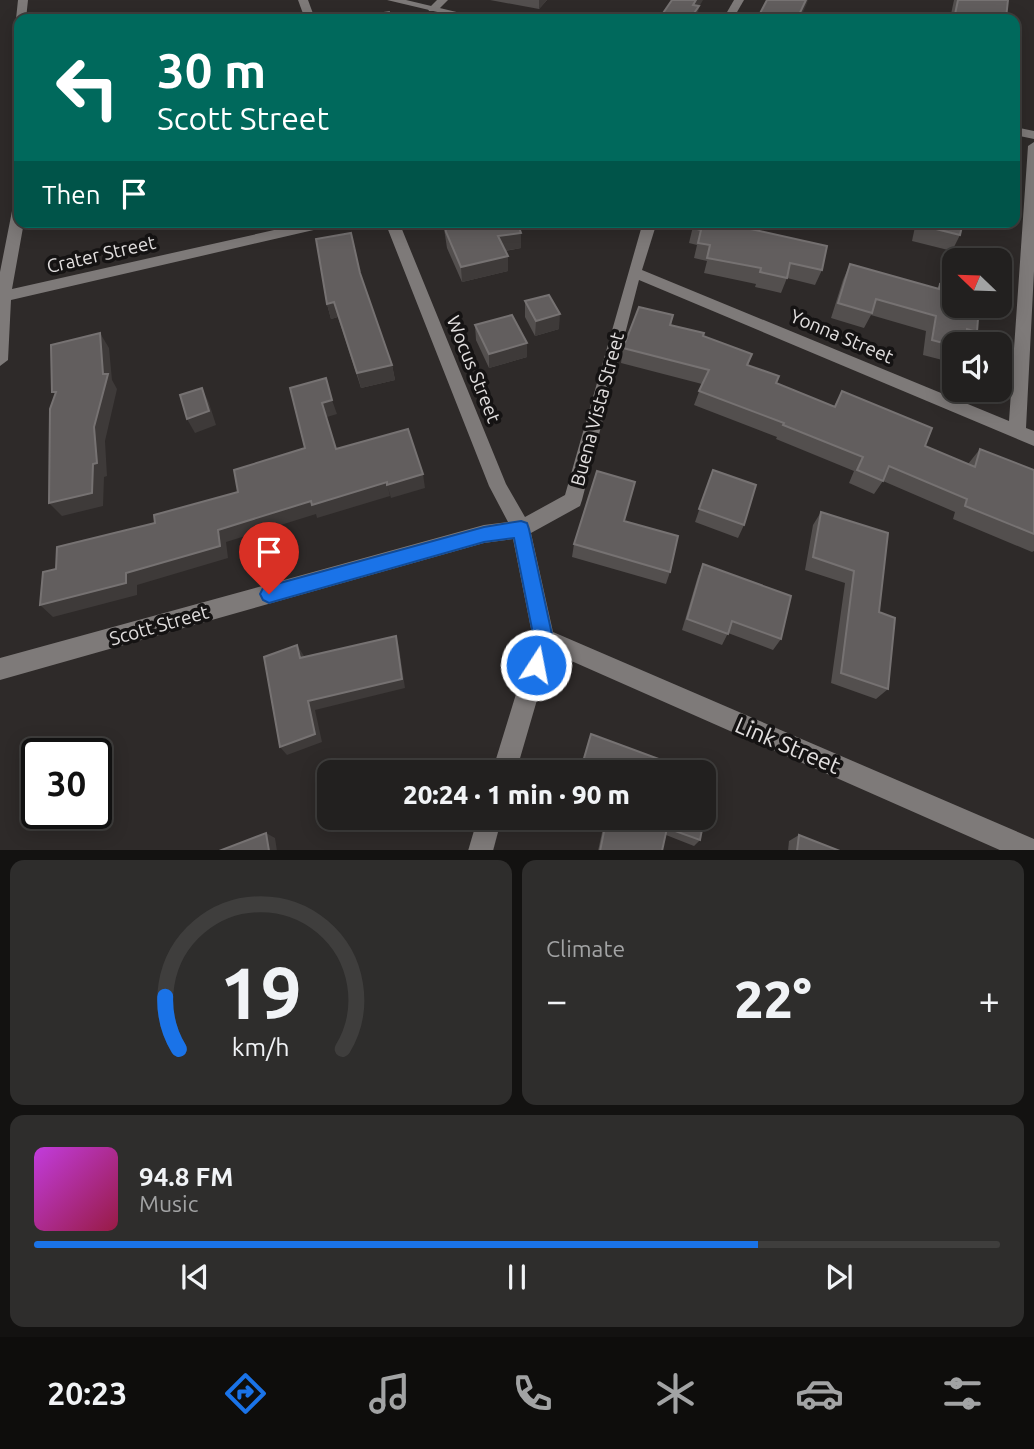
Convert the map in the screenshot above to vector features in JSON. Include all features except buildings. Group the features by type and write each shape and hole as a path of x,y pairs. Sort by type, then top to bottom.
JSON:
{"street":[{"path":"391,0 457,14"},
{"path":"433,9 443,0"},
{"path":"1017,432 1034,146"},
{"path":"0,360 3,296 16,228"},
{"name":"Crater Street","path":"3,296 304,228"},
{"name":"Wocus Street","path":"394,228 498,486 521,529"},
{"name":"Buena Vista Street","path":"521,529 573,500 648,228"},
{"name":"Yonna Street","path":"634,272 1034,439"},
{"path":"508,760 544,639 521,529"},
{"name":"Scott Street","path":"0,669 484,534 521,529"},
{"name":"Link Street","path":"544,639 1032,850"},
{"path":"480,850 486,830"}],"route":[{"path":"269,594 484,534 521,529 544,639 536,665"}]}
